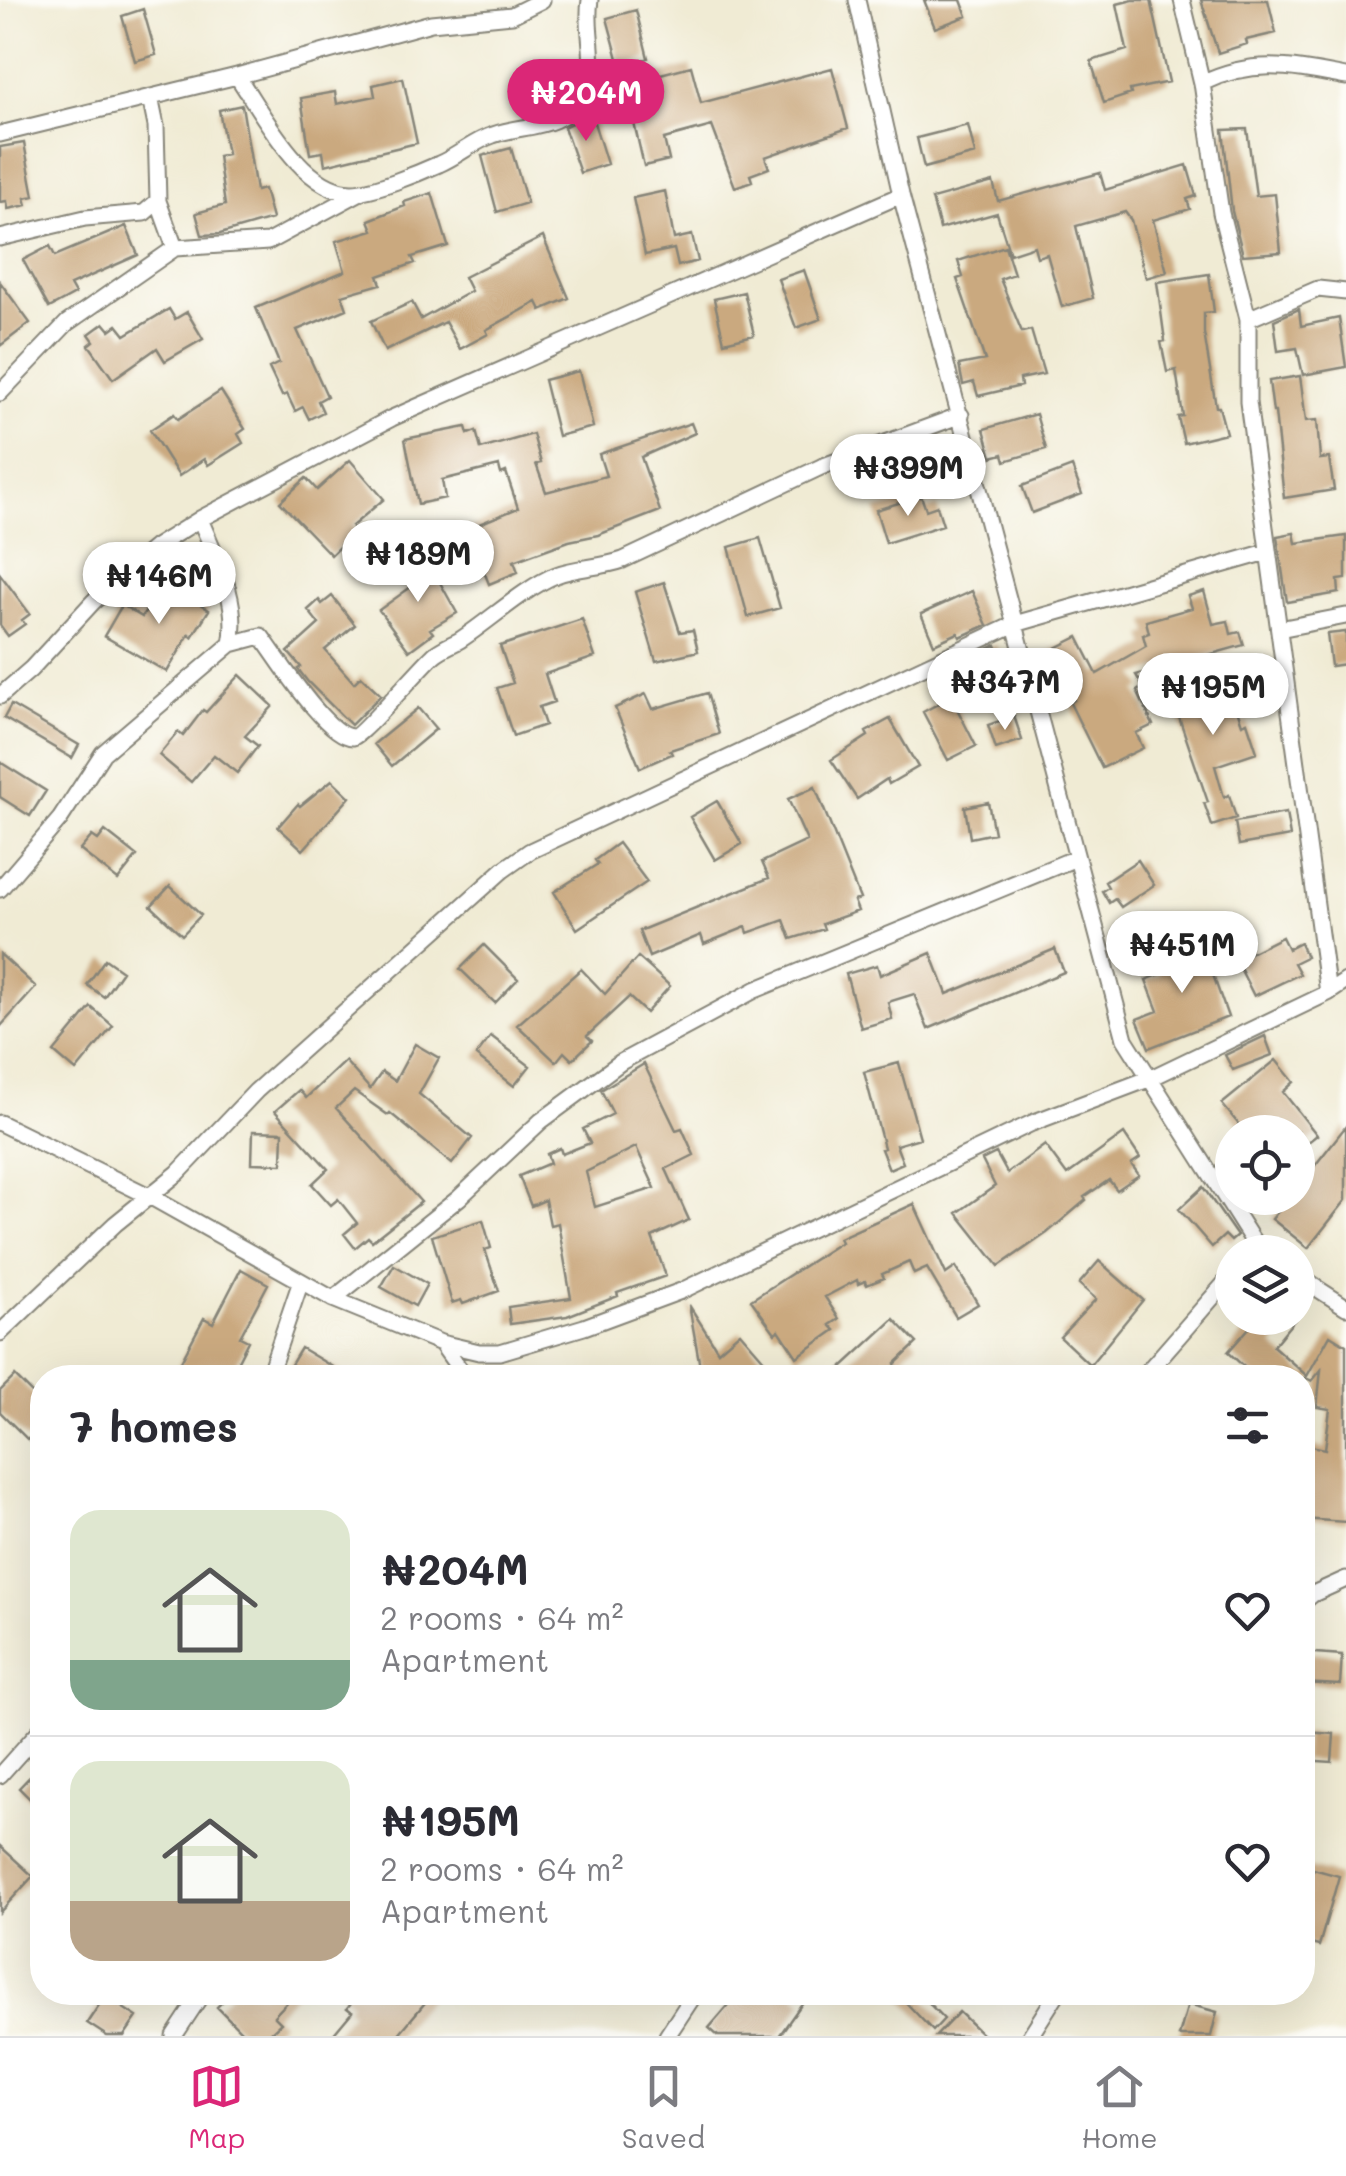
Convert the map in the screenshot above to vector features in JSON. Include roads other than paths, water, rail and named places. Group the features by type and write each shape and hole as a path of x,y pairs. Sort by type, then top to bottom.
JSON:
{"street":[{"path":"0,134 237,76 430,23 512,14 542,0"},
{"path":"0,393 66,323 175,248 268,242 365,190 438,165 492,135 558,120 572,110 582,95 593,60 590,0"},
{"path":"857,0 901,195 1125,1040 1246,1235"},
{"path":"1182,0 1202,83 1222,212 1248,319 1248,402 1328,993"},
{"path":"1202,83 1230,69 1289,66 1346,77"},
{"path":"237,76 308,172 328,186 346,192 365,190"},
{"path":"150,97 156,126 158,201 175,248"},
{"path":"0,696 131,568 155,547 200,519 392,418 901,195"},
{"path":"0,238 70,220 144,213 158,201"},
{"path":"1248,319 1318,289 1346,292"},
{"path":"0,889 60,820 103,753 231,644 261,636 318,715 347,736 354,736 364,731 436,652 460,640 553,576 623,560 821,467 961,415"},
{"path":"200,519 230,592 234,631 231,644"},
{"path":"0,1333 115,1224 151,1198 256,1091 502,870 530,851 1015,624 1267,552"},
{"path":"1279,629 1346,616"},
{"path":"332,1299 459,1198 541,1121 621,1062 755,990 1076,858"},
{"path":"0,1124 151,1198 332,1299 441,1343 479,1352 500,1352 584,1328 681,1291 1032,1122 1150,1078 1346,981"},
{"path":"272,1365 301,1281"},
{"path":"1315,1287 1346,1307"},
{"path":"1153,1365 1215,1294"},
{"path":"441,1343 457,1365"},
{"path":"1315,1593 1346,1579"},
{"path":"0,1775 30,1741"},
{"path":"174,2036 194,2005"},
{"path":"667,2036 687,2005"},
{"path":"1030,2036 1050,2005"}]}
